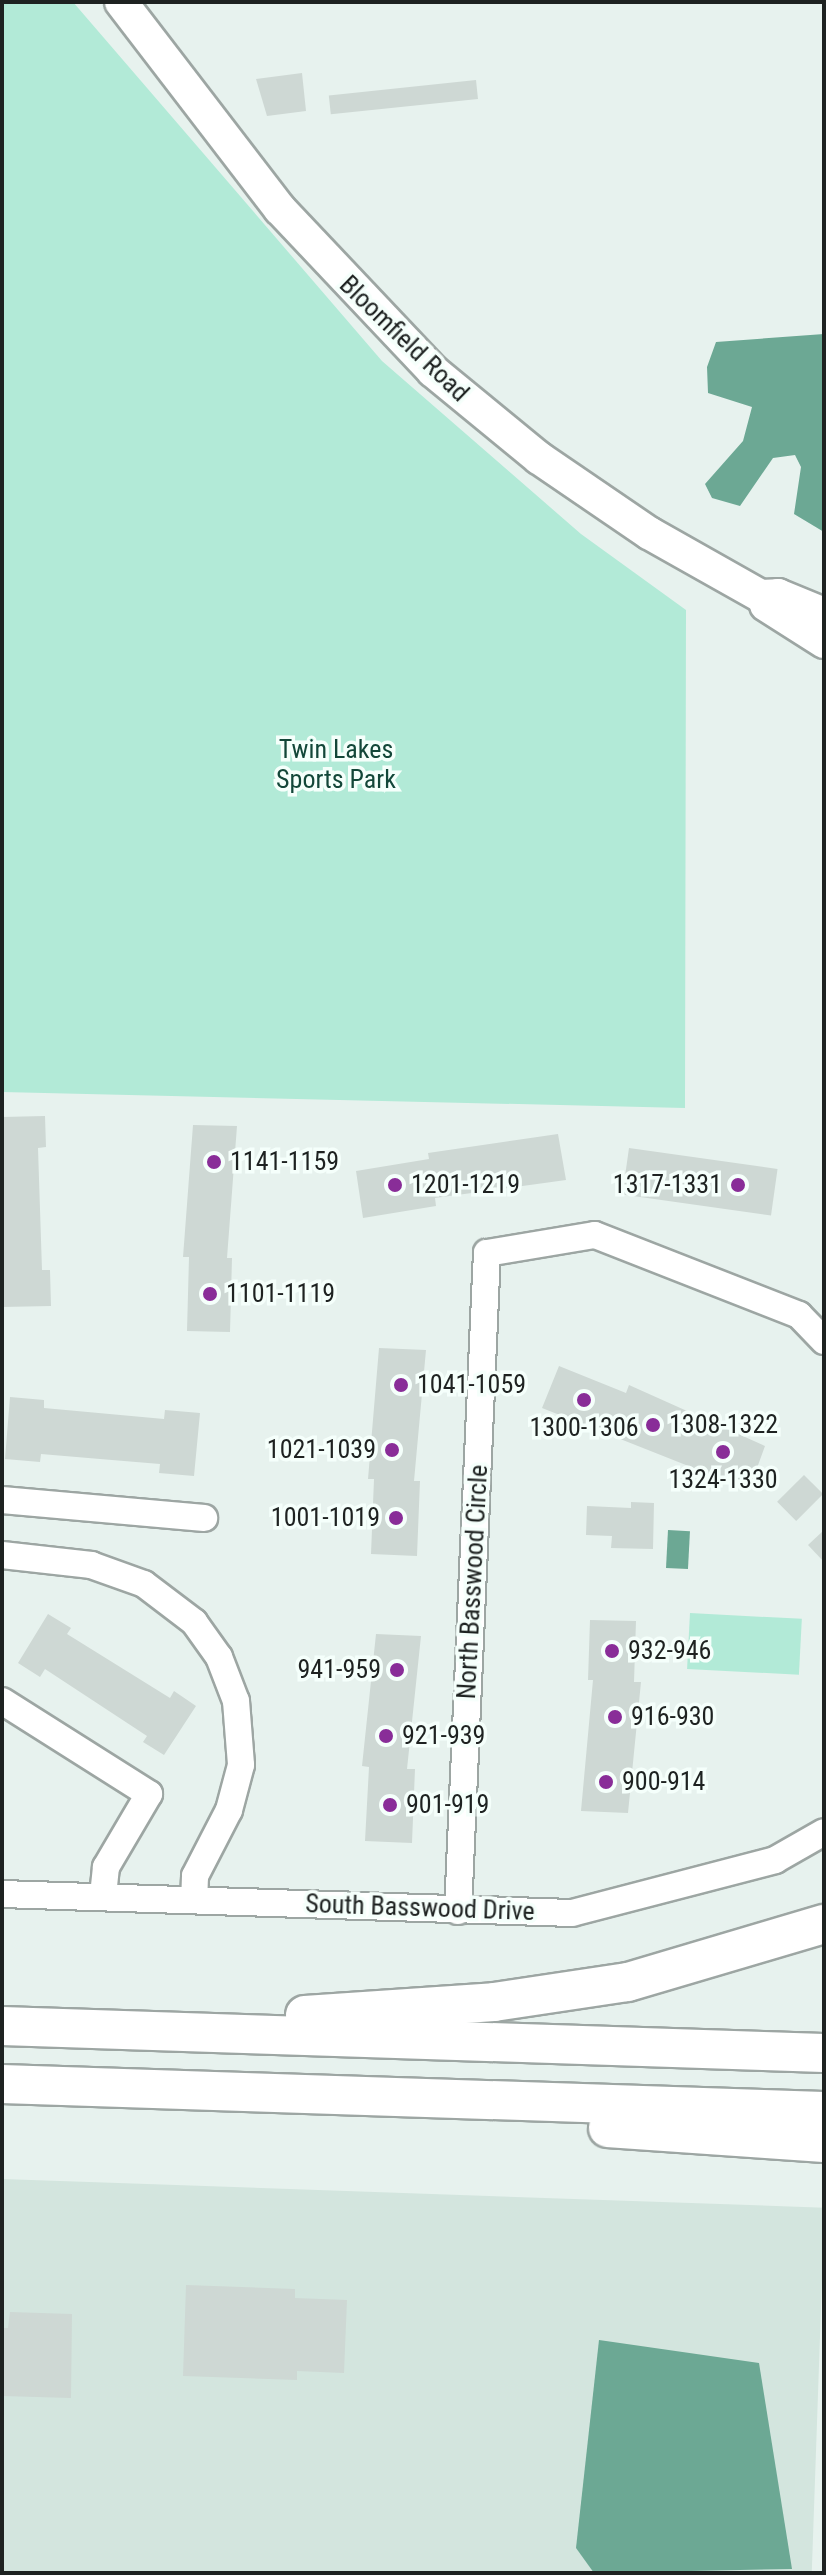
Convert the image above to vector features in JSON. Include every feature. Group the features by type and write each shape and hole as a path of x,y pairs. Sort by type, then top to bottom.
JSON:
{"highway":[{"path":"148,2031 494,2002 628,1982 824,1924"},
{"path":"2,2026 824,2053"},
{"path":"2,2084 824,2111"},
{"path":"324,2094 490,2120 824,2143"}],"main road":[{"name":"Bloomfield Road","path":"121,2 280,209 433,371 600,502 761,596 770,612 824,642"},
{"name":"Bloomfield Road","path":"761,596 778,595 824,614"}],"street":[{"name":"North Basswood Circle","path":"458,1911 487,1253 595,1235 799,1315 824,1341"},
{"path":"2,1500 204,1518"},
{"path":"2,1555 91,1565 144,1584 194,1622 219,1657 236,1701 241,1765 229,1810 195,1876 194,1900"},
{"path":"2,1701 149,1794 106,1867 103,1896"},
{"name":"South Basswood Drive","path":"2,1894 572,1913 649,1896 775,1860 824,1832"}],"shaded area":[{"path":"824,334 824,532 794,514 801,467 795,455 773,458 740,506 712,498 705,484 743,441 752,407 708,393 707,367 716,342"},
{"path":"668,1530 690,1531 688,1569 666,1568"},
{"path":"2,2179 824,2208 812,2573 2,2573"},
{"path":"599,2340 759,2363 792,2569 594,2573 576,2548"}],"green space":[{"name":"Twin Lakes Sports Park","path":"2,2 73,2 382,361 581,534 686,610 685,1108 2,1092"},
{"path":"690,1613 802,1619 799,1675 687,1669"}],"building":[{"path":"302,73 306,111 267,116 256,79"},
{"path":"476,80 478,99 331,114 329,95"},
{"path":"45,1116 46,1147 38,1148 42,1270 50,1270 51,1306 2,1307 2,1117"},
{"path":"193,1125 237,1126 227,1258 232,1258 230,1332 187,1331 189,1257 183,1257"},
{"path":"558,1134 566,1180 435,1198 436,1206 363,1218 356,1171 429,1159 428,1153"},
{"path":"629,1148 778,1169 771,1215 622,1195"},
{"path":"379,1348 426,1350 414,1481 420,1481 417,1556 371,1554 374,1479 368,1479"},
{"path":"559,1366 626,1393 629,1385 765,1446 749,1490 542,1408"},
{"path":"10,1397 44,1400 44,1408 164,1419 165,1410 200,1413 194,1476 159,1473 160,1464 41,1454 40,1462 5,1459"},
{"path":"804,1475 823,1494 796,1521 777,1502"},
{"path":"631,1502 654,1503 653,1549 611,1548 612,1536 586,1535 587,1506 631,1508"},
{"path":"824,1530 824,1562 808,1545"},
{"path":"48,1614 71,1628 67,1634 170,1698 174,1691 196,1706 164,1755 143,1742 147,1736 45,1669 40,1677 18,1663"},
{"path":"590,1620 636,1621 634,1682 641,1682 628,1813 581,1811 593,1680 588,1680"},
{"path":"376,1634 421,1636 407,1769 415,1769 412,1843 365,1841 369,1767 362,1766"},
{"path":"186,2285 295,2289 295,2298 347,2300 344,2373 297,2371 297,2380 183,2376"},
{"path":"10,2312 72,2314 71,2398 2,2396 2,2328 8,2328"}],"place":[{"name":"1141-1159","path":"214,1162"},
{"name":"1201-1219","path":"395,1185"},
{"name":"1317-1331","path":"738,1185"},
{"name":"1101-1119","path":"210,1294"},
{"name":"1041-1059","path":"401,1385"},
{"name":"1300-1306","path":"584,1400"},
{"name":"1308-1322","path":"653,1425"},
{"name":"1021-1039","path":"392,1450"},
{"name":"1324-1330","path":"723,1452"},
{"name":"1001-1019","path":"396,1518"},
{"name":"932-946","path":"612,1651"},
{"name":"941-959","path":"397,1670"},
{"name":"916-930","path":"615,1717"},
{"name":"921-939","path":"386,1736"},
{"name":"900-914","path":"606,1782"},
{"name":"901-919","path":"390,1805"}]}
